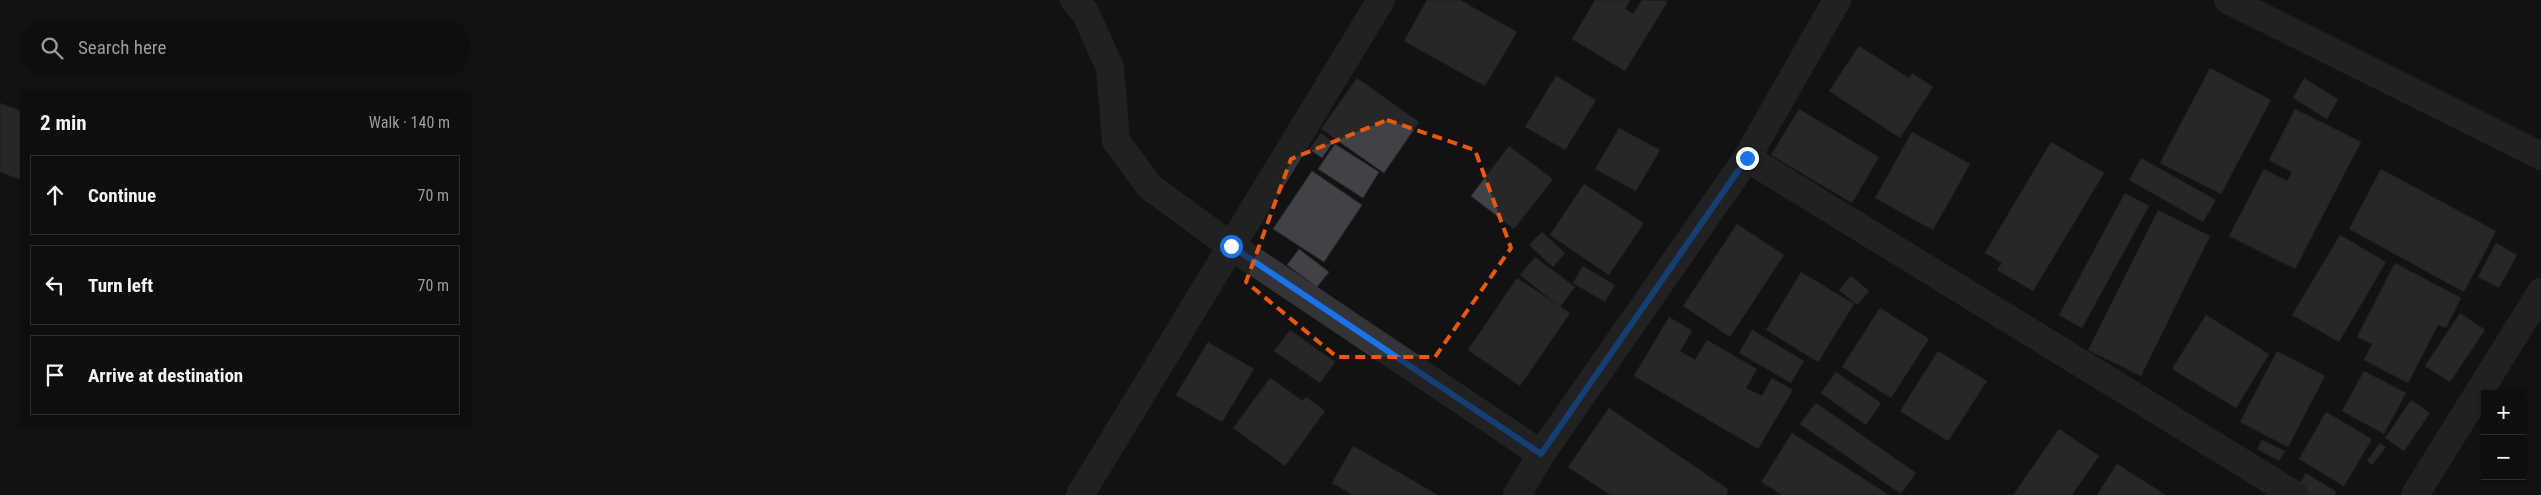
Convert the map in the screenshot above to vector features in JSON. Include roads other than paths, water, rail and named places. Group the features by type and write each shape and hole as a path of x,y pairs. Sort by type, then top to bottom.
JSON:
{"street":[{"path":"1074,0 1085,12 1110,68 1116,141 1150,187 1231,246 1541,454"},
{"path":"1080,495 1381,0"},
{"path":"1517,495 1541,454 1747,158 1837,0"},
{"path":"2228,0 2541,156"},
{"path":"1747,158 2295,495"},
{"path":"2415,495 2541,292"}]}
